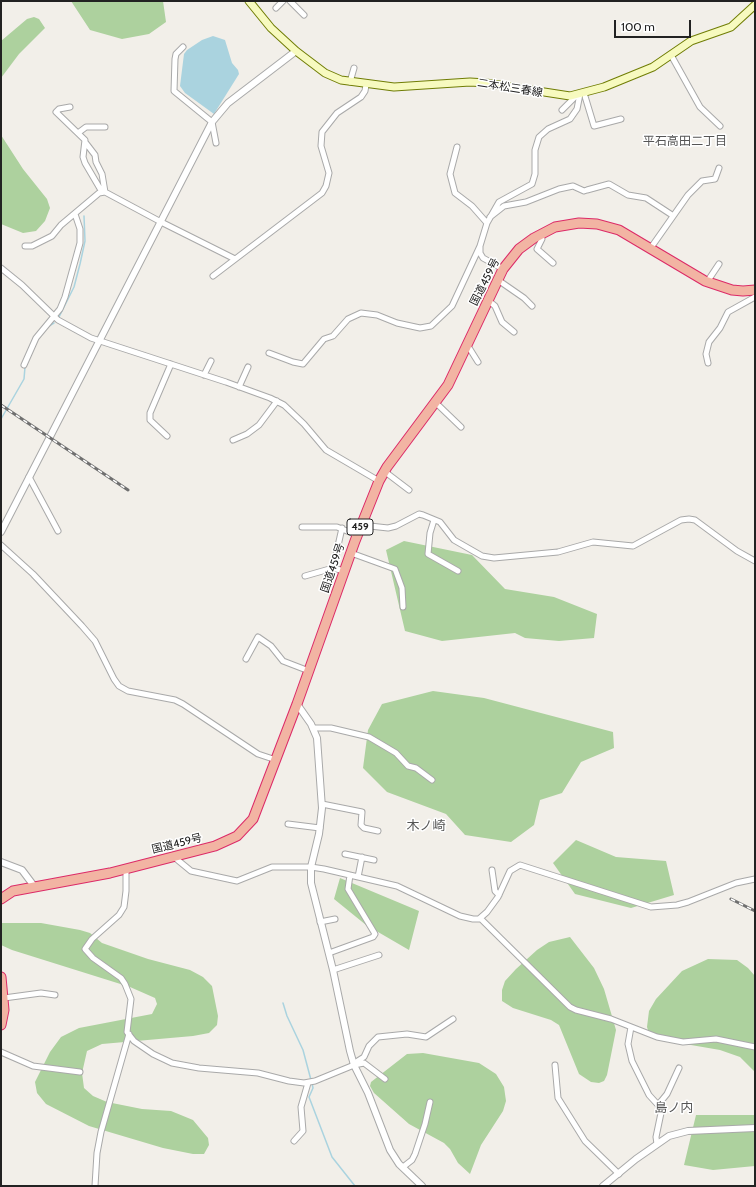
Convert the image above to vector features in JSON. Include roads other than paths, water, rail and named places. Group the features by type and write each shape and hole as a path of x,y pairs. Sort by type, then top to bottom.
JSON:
{"highway":[{"name":"国道459号","path":"1,899 13,891 126,869 215,846 237,836 253,819 297,704 357,535 384,471 448,386 503,269 519,249 541,234 555,227 573,223 598,224 619,230 707,282 732,290 755,290"},
{"path":"1,977 4,998 4,1010 1,1025"}],"main road":[{"name":"二本松三春線","path":"249,1 271,28 296,51 325,73 350,82 366,85 412,86 486,82 560,95 581,94 648,69 691,41 731,26 755,5"}],"street":[{"path":"276,8 283,1"},
{"path":"290,1 304,16"},
{"path":"183,47 176,54 175,58 174,91 212,122 216,143"},
{"path":"1,532 212,122 228,103 296,51"},
{"path":"671,55 700,108 720,126"},
{"path":"350,82 354,68"},
{"path":"213,276 322,193 326,186 329,173 320,146 322,132 338,113 361,97 365,91 366,85"},
{"path":"562,110 581,94"},
{"path":"581,94 594,126 598,127 621,119"},
{"path":"269,352 293,362 303,364 324,339 333,336 348,319 361,313 420,328 430,326 452,306 480,246 488,220 499,202 532,184 535,174 535,150 539,137 548,129 570,119 577,109 581,94"},
{"path":"70,107 59,109 56,112 78,133 95,155 97,166 103,179 104,192"},
{"path":"78,133 86,127 105,127"},
{"path":"85,142 83,157 85,163 104,192 235,259"},
{"path":"457,147 450,174 455,193 488,220"},
{"path":"650,249 672,215 688,195 702,181 715,179 719,168"},
{"path":"488,220 504,206 526,202 559,189 571,186 587,190 609,184 628,196 646,198 672,215"},
{"path":"25,246 32,246 52,236 61,225 104,192"},
{"path":"24,365 36,338 60,309 74,268 80,243 80,229 75,214"},
{"path":"541,234 542,238 537,249 553,263"},
{"path":"480,246 480,253 483,258 503,269"},
{"path":"707,282 719,264"},
{"path":"1,268 22,285 63,323 99,342 171,364 277,401 284,405 304,424 326,450 379,482"},
{"path":"498,280 524,298 532,306"},
{"path":"708,363 706,354 709,342 720,328 728,312 755,297"},
{"path":"489,301 495,306 502,322 514,332"},
{"path":"468,346 478,362"},
{"path":"204,375 210,361"},
{"path":"167,436 150,420 150,413 171,364"},
{"path":"239,387 248,367"},
{"path":"233,440 247,434 259,425 277,401"},
{"path":"436,402 461,427"},
{"path":"384,471 409,490"},
{"path":"29,477 58,531"},
{"path":"361,526 388,528 396,526 419,514 440,522 454,540 482,556 494,558 558,552 593,542 633,546 681,520 689,518 695,520 737,551 755,561"},
{"path":"434,520 430,533 428,554 458,571"},
{"path":"302,527 342,528 357,535"},
{"path":"332,568 342,528"},
{"path":"1,545 33,574 82,626 94,641 119,686 128,691 175,700 258,754 276,760"},
{"path":"351,553 395,569 402,588 403,607"},
{"path":"305,576 332,568 344,571"},
{"path":"246,659 258,637 271,646 283,661 309,671"},
{"path":"297,704 313,728 317,738 322,804 320,828 312,867 311,883 329,953 354,1064 368,1093 390,1150 403,1167 422,1186"},
{"path":"313,728 331,728 369,737 396,753 408,766 416,768 432,780"},
{"path":"322,804 362,812 361,825 364,828 378,831"},
{"path":"288,824 320,828"},
{"path":"345,854 374,860"},
{"path":"174,857 190,871 237,881 272,867 312,867 397,886 460,916 473,919 480,918 487,912 499,895 510,872 520,865 651,907 677,905 736,883 755,879"},
{"path":"358,877 362,857"},
{"path":"1,862 22,870 34,886"},
{"path":"95,1186 99,1141 128,1034 127,1022 130,999 125,984 121,978 93,958 85,949 92,939 119,915 124,908 126,869"},
{"path":"492,870 495,891 499,895"},
{"path":"329,953 373,937 375,934 348,889 350,875"},
{"path":"480,918 570,1007 631,1027 645,1034 671,1040 683,1042 716,1039 755,1047"},
{"path":"320,922 335,919"},
{"path":"333,970 379,955"},
{"path":"4,998 41,993 55,995"},
{"path":"128,1034 134,1041 153,1054 180,1065 258,1073 288,1081 308,1083 360,1061 369,1046 378,1038 407,1034 426,1036 453,1019"},
{"path":"631,1027 628,1044 632,1061 648,1095 658,1105 661,1113 656,1137 657,1144"},
{"path":"1,1052 33,1066 80,1072"},
{"path":"354,1064 366,1064 385,1079"},
{"path":"555,1065 558,1098 585,1141 619,1174"},
{"path":"658,1105 667,1094 679,1068"},
{"path":"294,1141 303,1131 301,1107 308,1083"},
{"path":"403,1167 412,1160 415,1154 425,1124 430,1102"},
{"path":"603,1186 669,1136 688,1131 755,1128"}],"water":[{"path":"213,36 225,40 232,63 238,70 239,74 214,114 185,93 180,86 184,54 187,50 202,40"}],"waterway":[{"path":"59,317 74,287 80,264 85,241 84,216"},
{"path":"49,326 54,323"},
{"path":"1,419 24,379 25,367"},
{"path":"283,1003 287,1016 303,1050 311,1080"},
{"path":"312,1083 313,1088 309,1097 332,1157 355,1186"}],"railway":[{"path":"1,405 128,490"},
{"path":"731,899 755,911"}],"district":[{"name":"平石高田二丁目","path":"685,141"},
{"name":"木ノ崎","path":"426,826"},
{"name":"島ノ内","path":"674,1108"}]}
